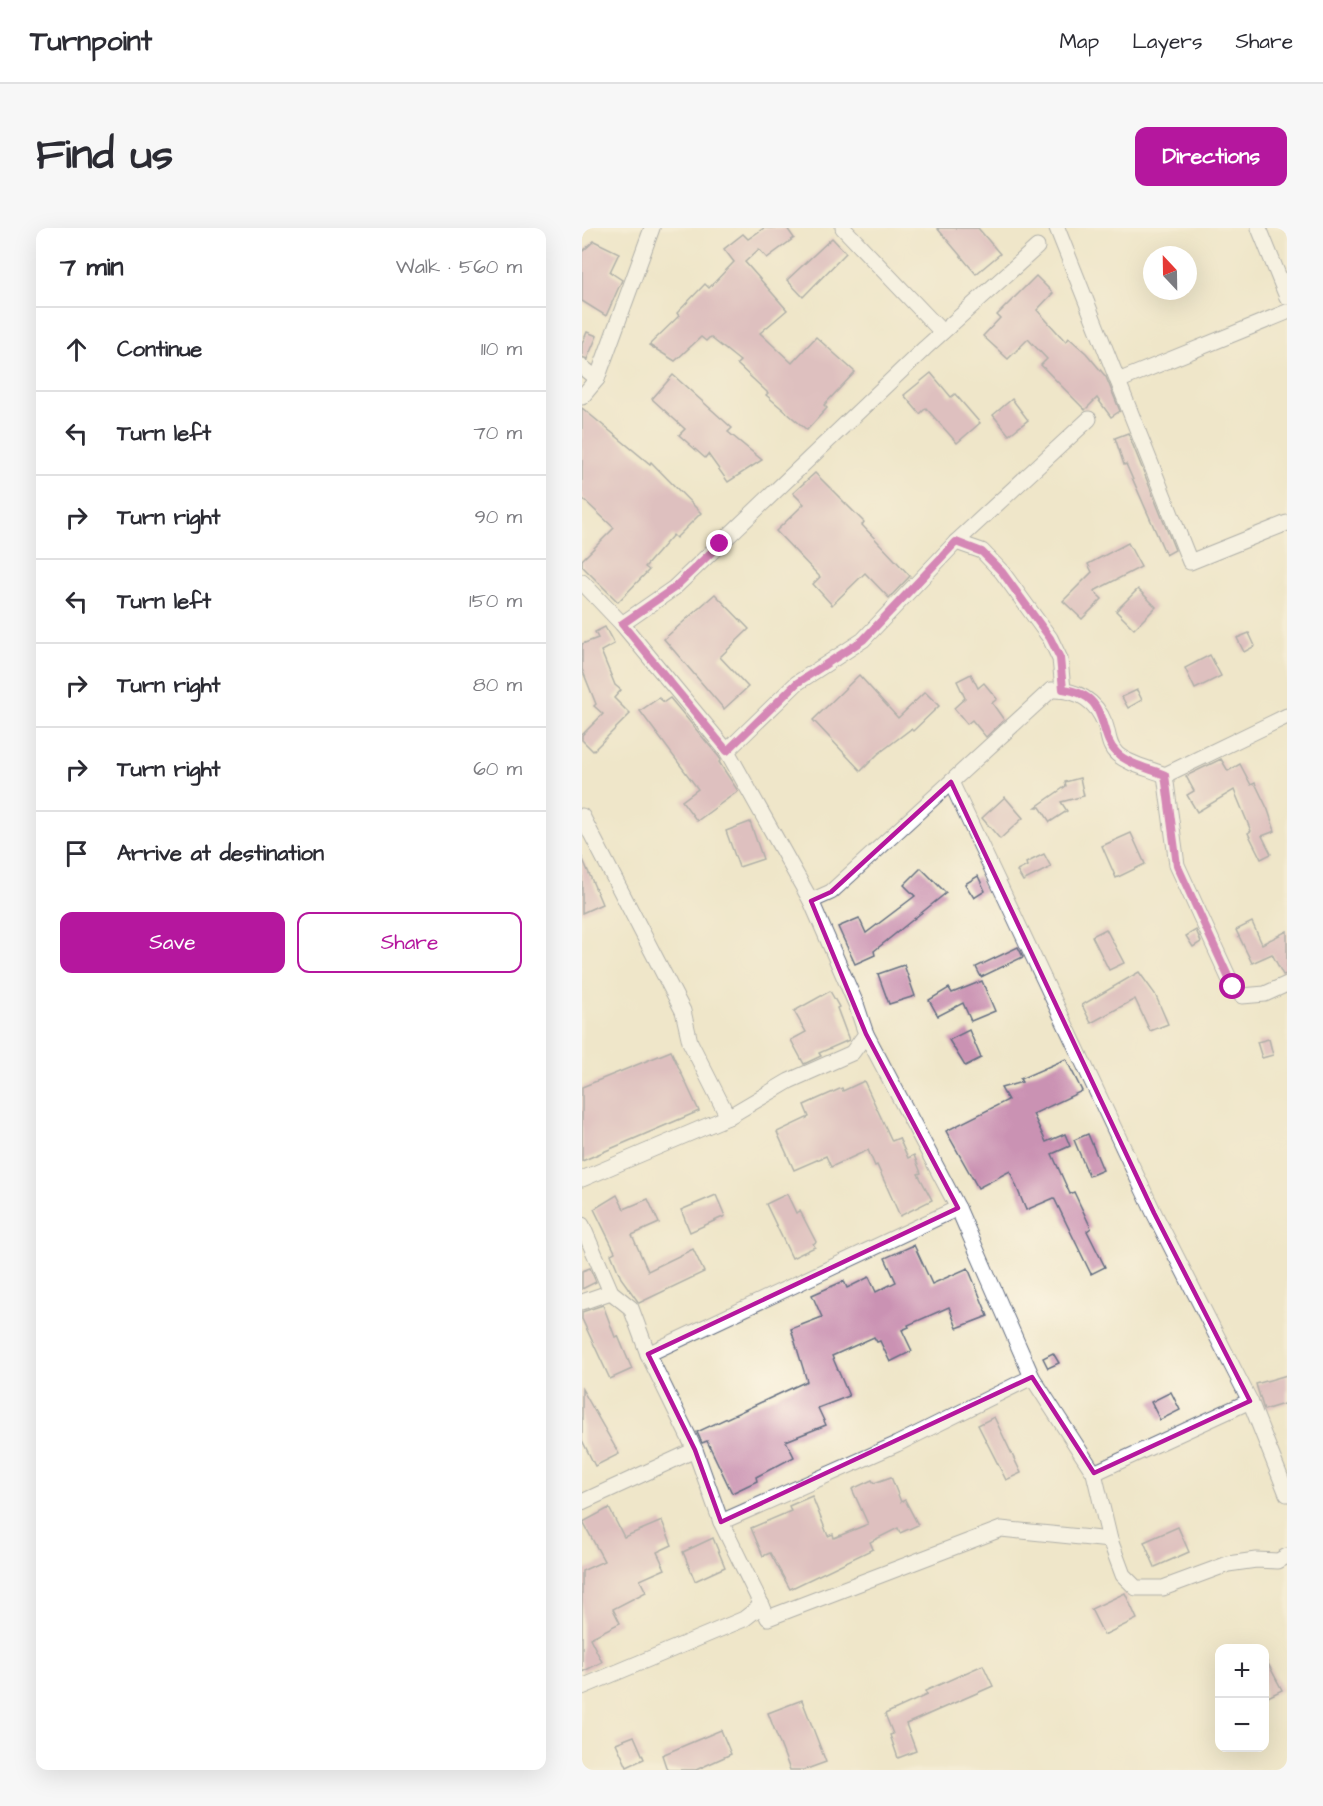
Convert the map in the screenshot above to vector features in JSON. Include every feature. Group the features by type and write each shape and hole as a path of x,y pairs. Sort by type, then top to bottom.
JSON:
{"street":[{"path":"582,397 597,379 652,228"},
{"path":"843,228 942,332"},
{"path":"1057,228 1190,562 1287,523"},
{"path":"1259,228 1287,297"},
{"path":"622,624 674,588 942,332 1037,247"},
{"path":"1118,381 1287,312"},
{"path":"582,367 597,379"},
{"path":"727,751 797,683 863,640 956,542 1089,419"},
{"path":"956,542 982,552 1002,572 1050,638 1060,658 1063,689"},
{"path":"582,582 622,624 727,751 811,902 856,1004 866,1034 958,1208 1032,1377 1094,1473 1110,1540 1123,1575 1136,1588 1162,1588 1228,1564 1257,1560 1278,1561 1287,1556"},
{"path":"811,902 831,892 1051,690 1071,690 1095,704 1105,724 1110,744 1118,755 1165,775 1287,716"},
{"path":"1165,775 1177,865 1233,987 1242,996 1254,996 1287,984"},
{"path":"951,782 1149,1202 1250,1401 1287,1494"},
{"path":"582,816 683,1011 690,1042 728,1116"},
{"path":"582,1179 728,1116 789,1082 852,1053 866,1034"},
{"path":"648,1354 958,1208"},
{"path":"582,1225 611,1292 631,1308 648,1354 695,1450 721,1522 768,1618 1001,1529 1110,1540"},
{"path":"582,1302 611,1292"},
{"path":"721,1522 897,1444 1032,1377"},
{"path":"1094,1473 1250,1401"},
{"path":"582,1502 695,1450"},
{"path":"582,1687 744,1619 762,1605"}],"highlighted area":[{"path":"951,782 1154,1213 1250,1401 1094,1473 1032,1377 721,1522 695,1450 648,1354 958,1208 866,1034 811,901 831,892"}],"building":[{"path":"764,228 787,228 794,238 767,258 759,249 745,262 787,310 760,333 792,363 816,337 855,372 824,405 827,408 807,430 766,395 768,393 737,364 740,361 710,337 706,341 701,337 675,361 649,345 679,316 677,313 705,284 709,288 734,262 724,249 743,234 748,239"},
{"path":"937,228 978,228 1000,254 976,274"},
{"path":"832,238 846,253 803,297 787,280"},
{"path":"594,241 619,253 610,272 622,280 606,316 582,301 582,252"},
{"path":"1036,276 1053,293 1037,310 1066,342 1069,338 1086,353 1106,377 1120,411 1111,417 1097,398 1085,410 1041,365 1047,359 1028,339 1008,359 983,336 1000,318 997,315"},
{"path":"587,332 597,336 587,359 582,357 582,344"},
{"path":"931,373 951,397 955,394 980,423 957,443 926,408 920,414 904,395"},
{"path":"673,375 732,428 728,432 762,460 728,482 708,454 705,458 679,435 685,429 652,399"},
{"path":"1012,399 1028,420 1009,435 993,415"},
{"path":"582,408 650,464 651,462 701,513 676,538 673,535 645,567 649,570 618,602 582,566 582,560 614,528 582,498"},
{"path":"1128,433 1175,550 1166,555 1126,464 1124,465 1115,438"},
{"path":"815,473 864,522 862,525 910,576 889,598 865,573 832,605 813,584 820,577 776,531 804,504 793,493"},
{"path":"1128,543 1141,567 1094,591 1102,599 1082,619 1063,601 1092,572 1088,564"},
{"path":"1138,589 1156,607 1134,629 1116,611"},
{"path":"715,594 749,629 720,657 748,687 724,709 664,639"},
{"path":"605,627 614,644 601,651 615,685 621,690 614,698 630,714 593,751 582,740 582,735 603,714 594,706 596,704 582,669 582,644 598,638 595,632"},
{"path":"1249,633 1255,646 1244,652 1237,638"},
{"path":"1210,655 1221,676 1195,689 1185,668"},
{"path":"971,674 978,688 984,683 997,699 992,703 1004,720 986,737 972,720 967,724 954,708 965,698 957,681"},
{"path":"859,675 898,718 925,692 939,706 913,731 911,729 878,754 861,771 813,720"},
{"path":"1137,690 1142,700 1128,708 1122,697"},
{"path":"659,698 664,702 670,698 719,757 721,760 719,762 738,791 697,821 682,801 698,789 640,711"},
{"path":"1221,759 1228,771 1240,764 1251,785 1255,783 1268,810 1275,831 1262,836 1271,854 1261,859 1248,833 1251,831 1234,790 1197,812 1187,795 1194,791 1186,776"},
{"path":"1080,778 1084,796 1061,802 1067,811 1050,822 1040,807 1036,807 1066,786 1065,782"},
{"path":"1005,797 1023,818 1000,839 982,818"},
{"path":"750,822 763,859 739,867 726,831"},
{"path":"1131,833 1145,864 1116,878 1102,846"},
{"path":"1044,854 1051,867 1023,881 1017,871 1027,866 1026,863"},
{"path":"582,857 602,904 582,913"},
{"path":"921,868 946,893 874,951 875,955 855,964 838,927 859,918 866,933 915,896 904,885"},
{"path":"978,876 985,891 974,898 965,884"},
{"path":"1252,922 1262,944 1287,931 1287,974 1283,975 1272,954 1252,963 1236,930"},
{"path":"1106,929 1124,963 1109,970 1092,936"},
{"path":"1196,930 1201,942 1193,947 1186,936"},
{"path":"1018,947 1023,957 981,977 976,967"},
{"path":"904,965 915,996 889,1004 878,974"},
{"path":"1139,972 1155,994 1168,1024 1150,1031 1135,999 1091,1023 1082,1005"},
{"path":"982,981 995,1011 971,1021 963,1003 938,1016 929,1000 949,988 952,993"},
{"path":"830,991 839,1007 837,1008 849,1040 819,1053 821,1056 804,1064 791,1040 806,1032 794,1011"},
{"path":"969,1030 981,1058 965,1066 949,1040"},
{"path":"1269,1039 1273,1055 1262,1058 1257,1042"},
{"path":"671,1051 699,1111 582,1161 582,1087"},
{"path":"1066,1059 1082,1091 1033,1114 1046,1142 1065,1134 1070,1146 1052,1154 1070,1194 1074,1192 1091,1228 1087,1231 1105,1267 1091,1274 1054,1198 1026,1210 1010,1171 978,1188 946,1131 1008,1100 1001,1088 1022,1082 1020,1079"},
{"path":"864,1081 892,1141 899,1138 908,1158 914,1155 921,1173 918,1174 932,1200 900,1216 868,1150 831,1167 826,1156 794,1170 777,1132 809,1117 804,1105"},
{"path":"1088,1134 1103,1170 1089,1176 1074,1140"},
{"path":"787,1194 796,1213 800,1211 816,1242 813,1244 815,1247 792,1258 766,1204"},
{"path":"617,1195 624,1209 648,1199 659,1223 632,1235 648,1271 693,1249 704,1272 639,1303 621,1278 611,1254 615,1252 594,1209"},
{"path":"716,1195 725,1216 690,1232 681,1210"},
{"path":"914,1245 932,1284 968,1268 988,1316 957,1328 949,1307 908,1325 909,1327 902,1330 912,1351 890,1362 880,1341 877,1342 874,1337 832,1356 849,1396 818,1408 826,1425 786,1441 794,1457 756,1477 757,1481 732,1493 707,1441 702,1443 697,1432 807,1381 791,1329 822,1317 812,1295 844,1281 847,1288 869,1277 876,1292 896,1282 885,1258"},
{"path":"590,1268 596,1282 582,1289 582,1271"},
{"path":"603,1305 615,1337 618,1336 632,1369 610,1379 582,1319 582,1312"},
{"path":"1053,1353 1059,1363 1048,1368 1043,1358"},
{"path":"1287,1375 1287,1403 1264,1410 1256,1384"},
{"path":"582,1389 619,1454 595,1466 582,1440"},
{"path":"1171,1392 1180,1410 1160,1420 1151,1402"},
{"path":"994,1417 1021,1473 1006,1480 978,1425"},
{"path":"891,1477 901,1502 905,1500 918,1525 900,1533 898,1528 870,1542 873,1549 790,1589 770,1553 763,1556 751,1528 791,1511 789,1506 812,1496 828,1536 833,1534 834,1538 868,1524 852,1489 872,1480 874,1483"},
{"path":"609,1508 624,1537 662,1521 672,1545 657,1552 665,1569 640,1580 646,1592 613,1609 620,1623 590,1638 602,1662 582,1672 582,1571 604,1561 583,1522"},
{"path":"1178,1527 1189,1552 1155,1567 1144,1542"},
{"path":"713,1538 725,1567 695,1581 683,1552"},
{"path":"1125,1593 1137,1619 1104,1635 1091,1609"},
{"path":"983,1665 993,1686 906,1724 916,1751 898,1758 890,1735 893,1734 885,1714 927,1695 925,1691"},
{"path":"1269,1665 1282,1690 1269,1696"},
{"path":"802,1700 826,1762 804,1770 790,1770 768,1713"},
{"path":"721,1730 731,1754 696,1770 667,1770 662,1755"},
{"path":"634,1736 644,1759 627,1767 616,1743"}],"route":[{"path":"720,544 674,588 622,624 727,751 797,683 863,640 956,542 982,552 1002,572 1050,638 1060,658 1063,689 1071,690 1095,704 1105,724 1110,744 1118,755 1165,775 1177,865 1233,987"}]}
